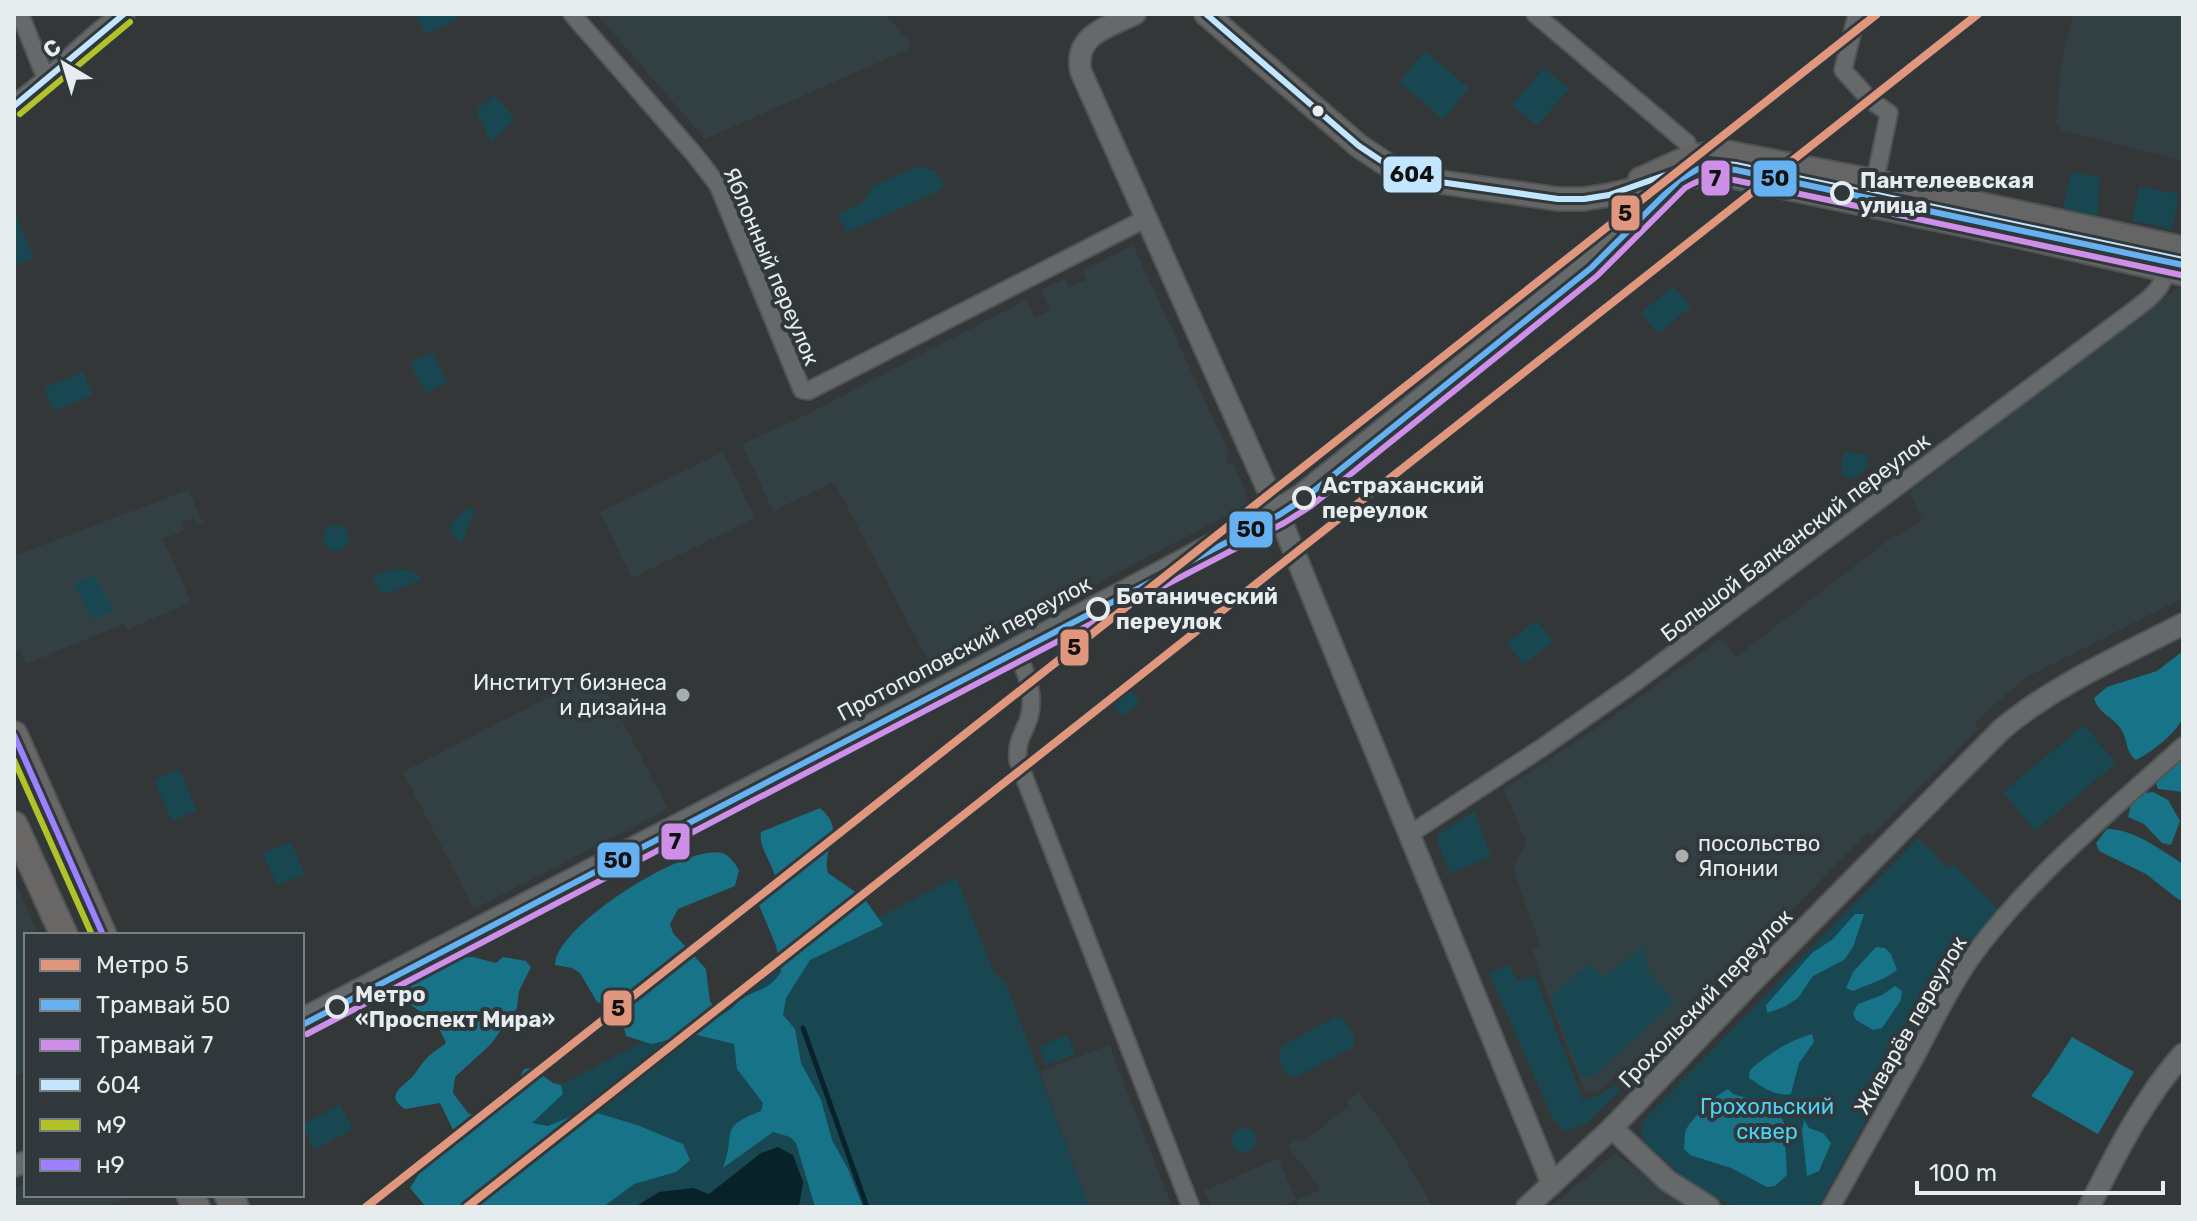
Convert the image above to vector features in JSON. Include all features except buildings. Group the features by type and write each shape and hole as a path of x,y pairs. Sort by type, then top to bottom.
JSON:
{"main road":[{"path":"1206,14 1359,146 1386,164 1426,180 1558,199 1584,199 1719,174 2176,273"},
{"path":"1609,195 1691,156 1726,152 2178,247"},
{"path":"14,735 102,933"},
{"path":"14,825 63,933"}],"street":[{"path":"20,14 46,79"},
{"path":"14,106 124,14"},
{"name":"Яблонный переулок","path":"572,14 702,162 718,185 802,390 808,391 1147,218"},
{"path":"1135,14 1087,39 1079,61 1081,72 1277,510 1552,1184"},
{"path":"1535,14 1687,143 1691,156 1689,162 1671,182"},
{"path":"1857,14 1843,70 1870,100 1889,113 1875,181"},
{"name":"Протопоповский переулок","path":"304,1018 1277,510 1302,494 1567,281 1671,182"},
{"name":"Большой Балканский переулок","path":"1410,834 1633,684 2153,295 2176,273 2178,247"},
{"name":"Грохольский переулок","path":"1527,1207 1612,1128 2002,729 2056,690 2183,624"},
{"path":"1015,649 1027,674 1032,705 1017,748 1018,761 1191,1207"},
{"name":"Живарёв переулок","path":"1831,1207 1982,944 2029,889 2067,851 2183,746"},
{"path":"2089,1207 2139,1111 2183,1054"},
{"path":"1612,1128 1668,1181 1709,1207"}],"shaded area":[{"path":"597,14 884,14 911,43 909,49 705,139"},
{"path":"2073,14 2183,14 2183,161 2062,130 2056,123 2062,59"},
{"path":"1133,245 1230,455 1225,458 1229,465 1233,463 1247,494 1246,505 933,670 834,482 773,511 742,444 800,418 1026,300 1035,317 1050,311 1041,289 1065,279 1069,287 1087,280 1083,271"},
{"path":"2183,287 2183,598 2029,676 2017,685 1974,723 1979,728 1872,835 1868,832 1758,944 1745,947 1724,968 1729,972 1713,988 1709,984 1688,1003 1687,1017 1597,1092 1585,1093 1533,950 1541,947 1513,869 1526,842 1504,789 1598,727 1721,639 1736,657 1894,536 1922,520 1910,492 2071,367"},
{"path":"723,452 755,518 632,578 600,512"},
{"path":"188,490 203,522 197,524 194,518 182,523 185,530 163,539 191,602 127,630 123,624 26,664 20,650 14,652 14,556"},
{"path":"597,672 668,809 474,909 403,772"},
{"path":"14,878 37,933 24,933 24,1073 14,1077"},
{"path":"1109,1045 1172,1207 1089,1207 1040,1072"},
{"path":"1358,1092 1392,1136 1433,1207 1299,1207 1296,1200 1321,1190 1288,1146 1298,1139 1302,1142 1350,1106 1347,1101"},
{"path":"778,1147 793,1155 803,1182 797,1207 635,1207 659,1192 693,1188 709,1194 761,1153"},
{"path":"1615,1153 1683,1205 1687,1207 1551,1207"},
{"path":"1278,1158 1296,1200 1280,1207 1211,1207 1204,1191"},
{"path":"24,1185 24,1197 132,1197 110,1204 111,1207 14,1207 14,1188"}],"green space":[{"path":"415,14 459,14 456,20 425,34"},
{"path":"1425,51 1469,88 1443,119 1399,82"},
{"path":"1544,68 1569,89 1537,126 1512,105"},
{"path":"494,95 515,119 491,142 476,111"},
{"path":"919,166 936,171 944,188 847,233 838,215 862,203 873,186"},
{"path":"2071,172 2101,178 2097,216 2063,209"},
{"path":"2139,186 2179,194 2172,229 2132,221"},
{"path":"14,211 34,258 14,266"},
{"path":"1674,286 1691,307 1658,334 1641,313"},
{"path":"432,352 447,382 426,393 410,363"},
{"path":"83,372 92,395 54,411 44,388"},
{"path":"1844,451 1868,455 1867,468 1854,478 1841,476"},
{"path":"468,508 475,509 461,544 450,532 452,523"},
{"path":"336,525 345,529 349,538 345,547 336,551 327,547 323,538 327,529"},
{"path":"395,569 410,571 422,579 390,593 381,592 373,576"},
{"path":"94,574 113,610 93,620 74,584"},
{"path":"1537,620 1553,642 1523,665 1507,643"},
{"path":"2183,651 2183,716 2176,729 2136,760 2121,729 2094,698 2107,687 2157,671"},
{"path":"1128,683 1140,705 1121,716 1108,694"},
{"path":"2084,725 2116,763 2035,831 2003,792"},
{"path":"2178,757 2183,757 2183,792 2158,789 2155,780"},
{"path":"179,769 197,810 172,821 154,780"},
{"path":"2153,792 2168,800 2180,821 2171,845 2162,843 2144,824 2128,817 2131,805 2145,793"},
{"path":"820,808 828,817 833,832 828,873 864,898 883,925 810,960 786,998 783,1015 795,1029 801,1063 821,1100 832,1140 863,1207 815,1207 796,1143 790,1137 773,1132 723,1168 733,1127 761,1111 763,1103 737,1069 734,1044 693,1034 651,1044 626,1036 620,1011 597,1002 580,973 555,965 561,949 576,930 625,891 680,861 722,853 739,870 735,886 678,909 670,924 673,933 706,969 710,1002 723,1013 729,1010 743,998 768,986 781,972 776,946 759,905 759,897 775,890 776,882 761,832"},
{"path":"1474,811 1491,857 1450,873 1437,841 1439,834"},
{"path":"2107,829 2137,836 2183,864 2183,899 2179,900 2146,874 2099,851 2096,843"},
{"name":"Грохольский сквер","path":"1918,838 1948,868 1953,864 2000,911 1978,935 1940,989 1818,1207 1739,1207 1709,1196 1687,1181 1647,1144 1641,1136 1645,1119"},
{"path":"291,842 305,874 277,885 263,853"},
{"path":"956,877 994,973 1005,981 1089,1207 429,1207 407,1166"},
{"path":"1855,914 1864,914 1853,947 1844,960 1813,976 1798,998 1767,1013 1766,1005 1812,953 1833,939"},
{"path":"1645,945 1647,969 1674,1003 1592,1077 1580,1074 1550,996 1591,963 1602,978"},
{"path":"1876,947 1885,948 1891,954 1897,970 1853,991 1846,988 1853,972"},
{"path":"473,957 496,963 503,957 526,961 531,967 519,991 517,1008 491,1044 455,1077 453,1093 468,1113 475,1116 521,1093 520,1077 524,1069 532,1068 561,1085 563,1094 532,1123 548,1126 587,1110 637,1125 683,1144 690,1160 676,1172 634,1184 603,1207 426,1207 410,1188 433,1152 453,1147 458,1140 440,1103 405,1109 396,1099 398,1091 424,1061 446,1043 438,1026 400,996 406,986 460,958"},
{"path":"1509,965 1518,981 1535,976 1583,1100 1600,1095 1616,1083 1620,1090 1586,1124 1564,1132 1552,1117 1489,973"},
{"path":"1895,986 1902,991 1901,1000 1882,1028 1873,1030 1856,1020 1853,1013 1858,1004 1882,995"},
{"path":"1335,1017 1342,1017 1348,1024 1354,1040 1351,1048 1297,1077 1290,1077 1280,1063 1282,1046"},
{"path":"1812,1034 1814,1042 1799,1063 1791,1094 1774,1092 1749,1078 1750,1070 1771,1053"},
{"path":"1067,1035 1075,1054 1046,1065 1039,1047"},
{"path":"2072,1037 2134,1072 2098,1134 2031,1096"},
{"path":"1728,1089 1733,1094 1767,1104 1784,1123 1787,1175 1775,1186 1767,1187 1731,1168 1690,1155 1684,1149 1685,1132 1689,1125 1711,1101"},
{"path":"340,1104 353,1129 314,1150 304,1124"},
{"path":"1804,1120 1809,1128 1823,1133 1831,1143 1819,1171 1807,1176 1802,1130"},
{"path":"1244,1128 1252,1132 1256,1140 1252,1148 1244,1152 1236,1148 1232,1140 1236,1132"}],"waterway":[{"path":"803,1028 867,1207"}],"metro line":[{"name":"5","path":"366,1207 1877,14"},
{"name":"5","path":"467,1207 1978,14"}],"tram line":[{"name":"50","path":"304,1024 1279,515 1305,498 1591,268 1679,180 1698,169 1736,170 2183,265"},
{"name":"7","path":"307,1034 1284,523 1311,506 1597,276 1685,188 1698,181 1714,178 1734,180 2181,275"}],"transit line":[{"name":"604","path":"14,106 124,14"},
{"name":"604","path":"1206,14 1359,146 1386,164 1426,180 1558,199 1584,199 1609,195 1709,162 1736,165 2183,260"},
{"name":"м9","path":"20,114 130,22"},
{"name":"н9","path":"14,735 102,933"},
{"name":"м9","path":"14,760 91,933"}],"place":[{"name":"Пантелеевская улица","path":"1842,193"},
{"name":"Астраханский переулок","path":"1304,498"},
{"name":"Ботанический переулок","path":"1098,609"},
{"name":"Институт бизнеса и дизайна","path":"683,695"},
{"name":"посольство Японии","path":"1682,856"},
{"name":"Метро «Проспект Мира»","path":"337,1007"}]}
